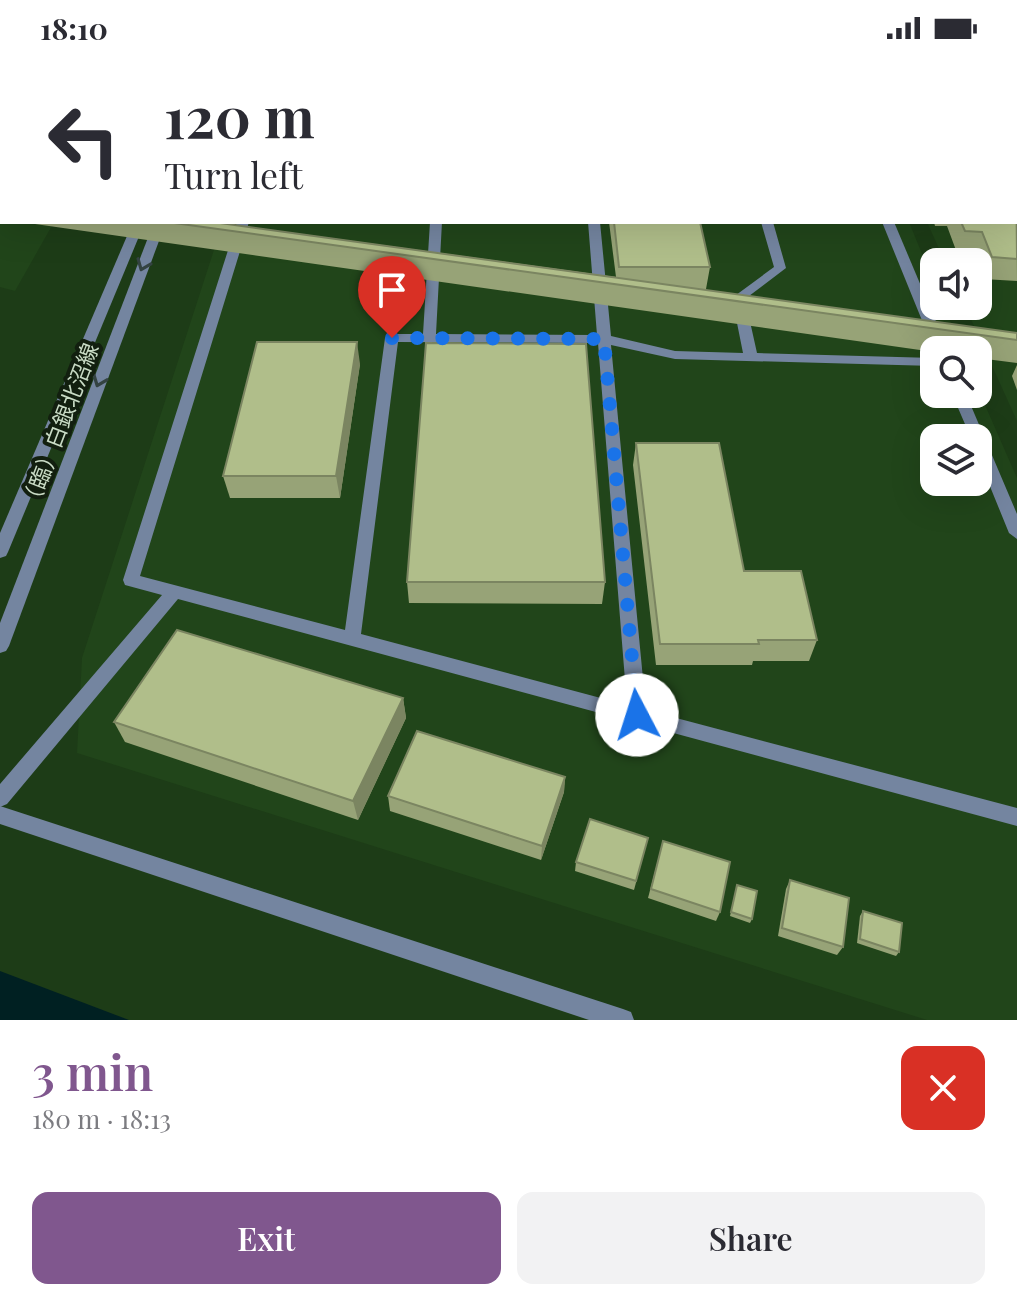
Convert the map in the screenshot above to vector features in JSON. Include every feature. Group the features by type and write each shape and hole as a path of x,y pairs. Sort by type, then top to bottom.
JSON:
{"street":[{"name":"（臨）白銀北沼線","path":"0,552 138,224"},
{"name":"（臨）白銀北沼線","path":"0,646 159,224"},
{"path":"242,224 131,580 1017,817"},
{"path":"429,338 436,224"},
{"path":"594,224 637,715"},
{"path":"751,357 738,298 780,268 768,224"},
{"path":"889,224 935,336"},
{"path":"352,639 392,338 604,339 675,355 920,362"},
{"path":"992,472 1017,533"},
{"path":"0,798 174,592"},
{"path":"0,815 623,1020"}],"shaded area":[{"path":"0,224 53,224 15,291 0,287"},
{"path":"222,224 910,224 920,249 920,320 950,320 956,336 920,336 920,408 986,408 1017,478 1017,1020 927,1020 77,753 82,658"},
{"path":"928,224 1017,224 1017,421 992,366 992,336 979,336 971,320 992,320 992,248 939,248"}],"water":[{"path":"0,971 129,1020 0,1020"}],"building":[{"path":"181,224 227,224 1017,333 1017,340"},
{"path":"614,224 700,224 710,267 619,267"},
{"path":"962,224 1017,224 1017,259 992,257 992,248 988,248 982,232 965,231"},
{"path":"257,342 357,342 336,476 223,476"},
{"path":"426,343 586,344 605,582 407,582"},
{"path":"636,443 719,443 744,571 801,571 817,640 758,640 759,644 660,644"},
{"path":"177,630 403,698 353,801 114,722"},
{"path":"417,731 565,777 542,846 388,796"},
{"path":"590,819 648,838 636,881 576,862"},
{"path":"663,841 730,862 720,912 651,889"},
{"path":"790,880 849,898 843,947 782,928"},
{"path":"737,885 757,891 752,919 731,912"},
{"path":"863,911 902,923 899,952 860,939"}],"route":[{"path":"392,338 604,339 637,715"}]}
